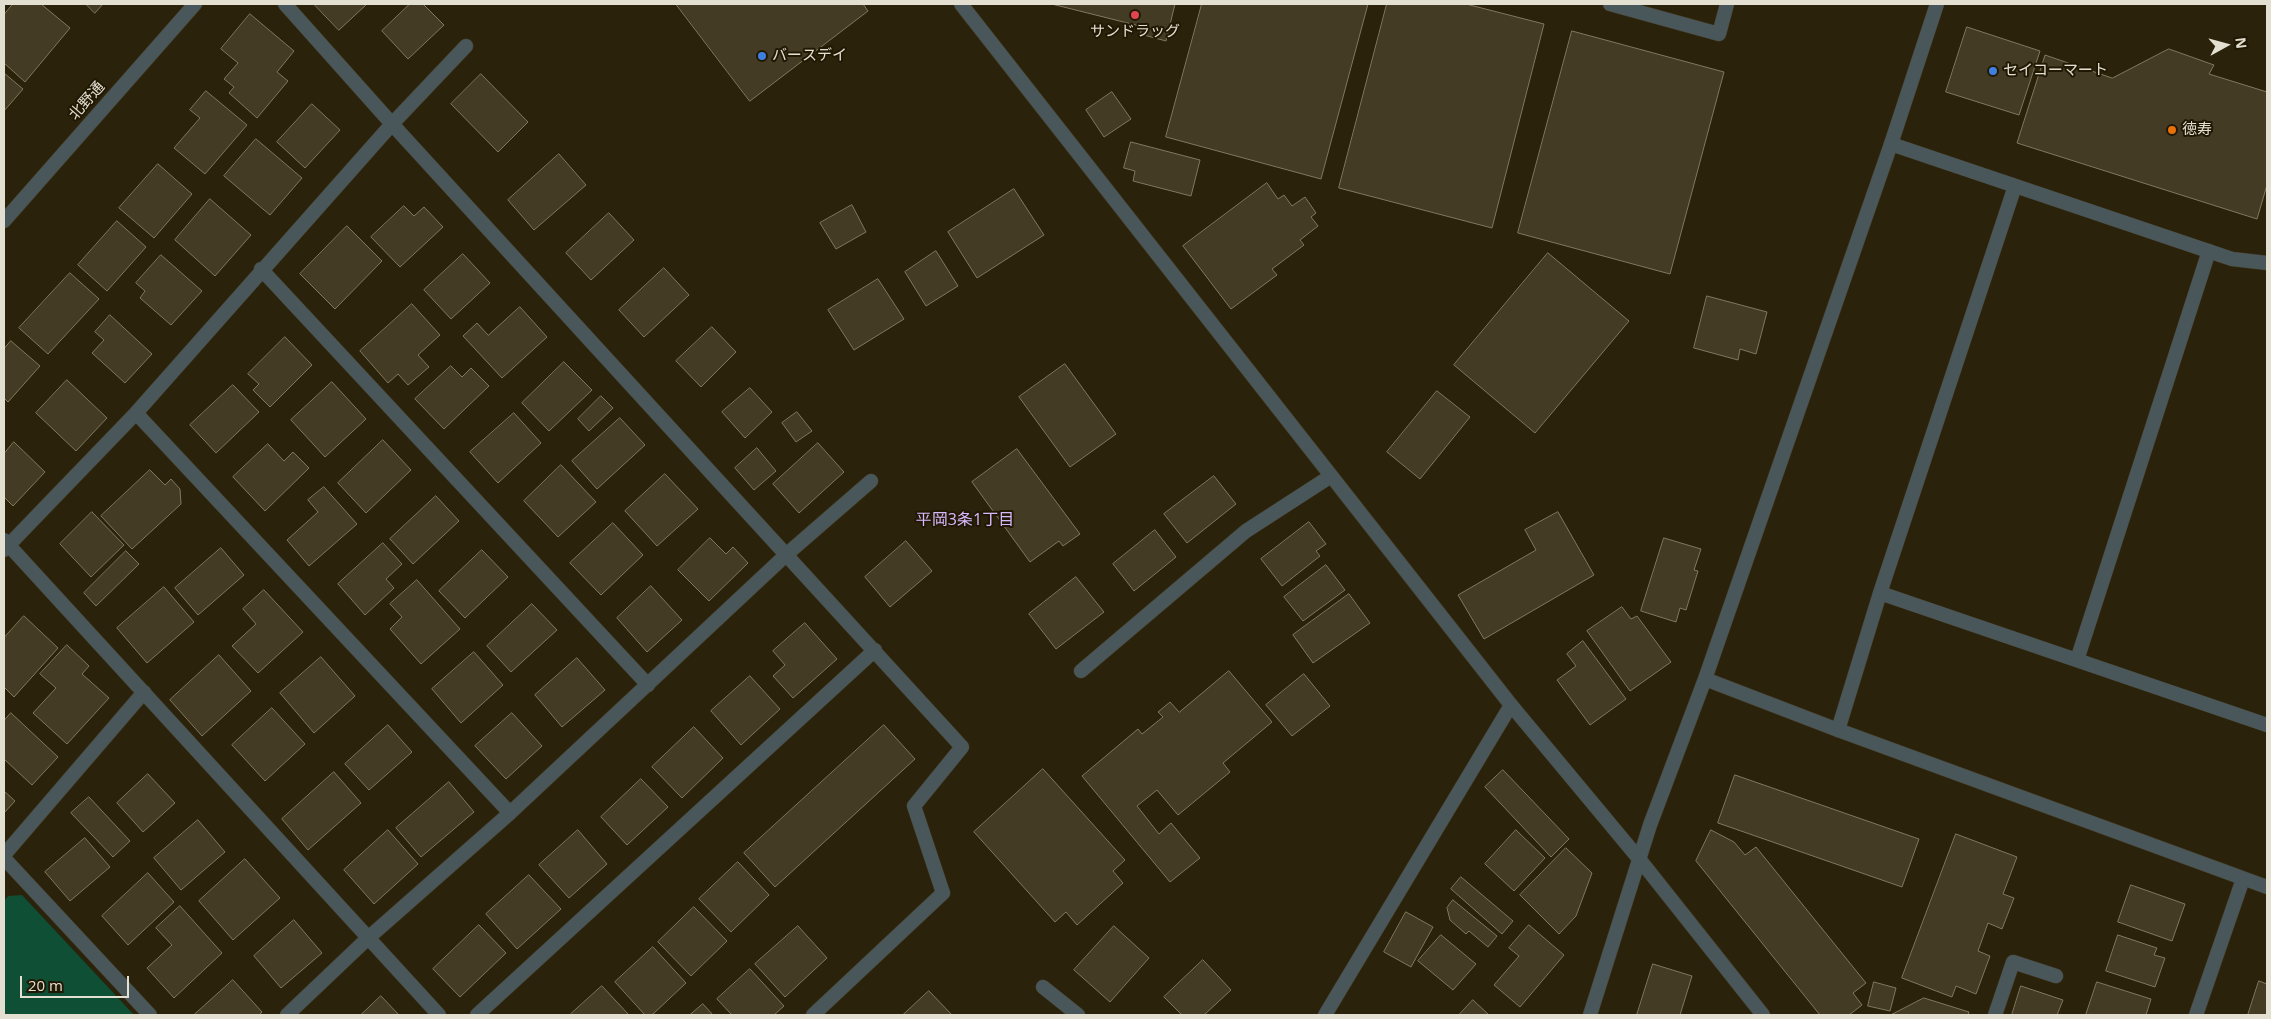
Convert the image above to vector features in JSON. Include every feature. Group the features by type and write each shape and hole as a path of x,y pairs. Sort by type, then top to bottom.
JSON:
{"street":[{"name":"北野通","path":"4,221 195,4"},
{"path":"285,4 392,124 962,747 914,806 943,893 814,1015"},
{"path":"961,4 1511,705 1640,860 1763,1015"},
{"path":"1610,4 1719,34 1727,4"},
{"path":"1590,1015 1650,825 1705,679 1891,144 1937,4"},
{"path":"439,1015 144,692 5,545 136,413 261,269 392,124 466,46"},
{"path":"1891,144 2209,251 2232,258 2267,264"},
{"path":"1838,730 1880,593 2015,186"},
{"path":"2077,660 2209,251"},
{"path":"261,269 648,685"},
{"path":"136,413 510,814"},
{"path":"1081,671 1246,531 1331,476"},
{"path":"287,1015 367,938 510,814 787,554 871,481"},
{"path":"1880,593 2267,725"},
{"path":"477,1015 875,650"},
{"path":"1705,679 1838,730 2267,887"},
{"path":"144,692 4,857 150,1015"},
{"path":"1325,1015 1511,705"},
{"path":"2196,1015 2243,879"},
{"path":"1995,1015 2013,962 2056,976"},
{"path":"1043,987 1078,1015"}],"green space":[{"path":"22,895 134,1015 4,1015 4,901 8,896"}],"building":[{"path":"13,4 41,4 70,28 25,82 4,63 4,15"},
{"path":"86,4 103,4 95,13"},
{"path":"314,4 367,4 339,30"},
{"path":"410,4 423,4 444,25 408,59 382,31"},
{"name":"バースデイ","path":"676,4 863,4 868,11 750,101"},
{"name":"サンドラッグ","path":"1052,4 1175,4 1166,41 1140,34 1142,27"},
{"path":"1202,4 1368,4 1321,179 1166,137"},
{"path":"1387,4 1466,4 1544,24 1492,228 1339,188"},
{"path":"250,14 294,51 277,72 288,81 257,118 229,93 234,87 224,79 238,63 221,49"},
{"name":"セイコーマート","path":"1967,27 2040,51 2019,115 1946,92"},
{"path":"1572,31 1724,72 1670,274 1518,233"},
{"path":"2169,49 2214,65 2209,74 2267,92 2267,185 2257,219 2017,143 2045,55 2112,78"},
{"path":"4,73 23,89 4,111"},
{"path":"481,74 528,122 498,152 451,104"},
{"path":"206,91 247,125 205,174 174,148 200,118 190,110"},
{"path":"1112,92 1131,119 1104,137 1086,110"},
{"path":"312,104 340,130 305,168 277,142"},
{"path":"256,139 302,178 270,215 224,176"},
{"path":"1131,142 1200,160 1191,196 1133,181 1135,171 1124,168"},
{"path":"559,154 586,185 534,230 508,200"},
{"path":"158,164 192,194 154,238 119,208"},
{"path":"1267,183 1278,199 1284,195 1292,206 1305,197 1316,213 1311,217 1318,226 1300,240 1304,245 1272,269 1277,275 1231,309 1183,246"},
{"path":"1014,189 1044,235 977,278 948,232"},
{"path":"210,199 251,235 215,276 175,240"},
{"path":"852,205 866,232 836,249 820,223"},
{"path":"404,206 414,216 424,207 443,227 400,267 371,237"},
{"path":"609,213 634,240 591,280 566,253"},
{"path":"117,221 146,247 107,291 78,265"},
{"path":"347,226 382,261 335,309 300,274"},
{"path":"936,251 958,286 926,306 905,272"},
{"path":"1548,253 1629,321 1535,433 1454,365"},
{"path":"463,254 490,283 451,319 424,290"},
{"path":"161,255 202,291 171,325 140,298 145,291 136,283"},
{"path":"664,268 689,295 644,337 619,310"},
{"path":"70,273 99,299 48,354 19,328"},
{"path":"878,279 904,319 854,350 828,310"},
{"path":"1707,296 1767,312 1756,354 1740,349 1738,360 1694,348"},
{"path":"412,304 440,335 418,355 429,367 408,385 398,374 388,383 360,351"},
{"path":"520,307 547,337 502,378 463,336 477,323 488,335"},
{"path":"110,315 152,354 125,383 92,353 104,340 95,332"},
{"path":"712,327 736,352 701,387 676,361"},
{"path":"285,337 312,365 270,407 253,390 259,384 248,374"},
{"path":"11,341 40,366 8,402 4,398 4,349"},
{"path":"564,362 592,390 549,431 522,403"},
{"path":"1065,364 1116,434 1070,467 1019,397"},
{"path":"451,366 462,377 471,368 489,386 444,429 415,399"},
{"path":"67,380 107,418 76,451 36,413"},
{"path":"332,382 366,419 325,457 291,420"},
{"path":"233,385 259,412 216,453 190,425"},
{"path":"750,388 772,412 745,438 722,412"},
{"path":"1437,391 1470,417 1420,479 1387,452"},
{"path":"601,396 613,408 589,431 578,419"},
{"path":"797,412 812,431 796,442 782,423"},
{"path":"514,413 541,443 498,483 470,452"},
{"path":"620,418 645,445 597,489 572,461"},
{"path":"383,440 411,470 366,513 338,483"},
{"path":"14,442 45,472 13,506 4,497 4,454"},
{"path":"818,443 844,472 799,513 773,484"},
{"path":"268,444 284,461 293,452 309,468 265,511 233,477"},
{"path":"757,448 776,471 754,490 735,468"},
{"path":"1017,449 1080,534 1063,546 1059,541 1030,562 972,482"},
{"path":"561,465 596,502 558,537 524,501"},
{"path":"150,470 165,485 171,479 180,489 181,504 132,549 101,516"},
{"path":"665,474 698,509 657,546 625,511"},
{"path":"1214,476 1236,504 1187,543 1164,514"},
{"path":"324,487 357,524 309,566 287,540 318,512 308,500"},
{"path":"436,496 459,521 413,564 390,539"},
{"path":"92,512 124,545 91,577 60,544"},
{"path":"1558,512 1594,575 1484,639 1458,595 1536,550 1525,530"},
{"path":"1309,522 1326,544 1316,551 1320,556 1282,586 1261,559"},
{"path":"613,523 643,555 601,595 570,563"},
{"path":"1155,530 1176,557 1134,591 1113,564"},
{"path":"710,538 726,554 733,547 748,563 709,601 678,570"},
{"path":"1664,538 1701,549 1694,570 1698,571 1686,610 1680,608 1676,622 1641,611"},
{"path":"906,541 932,571 890,607 865,577"},
{"path":"383,543 402,564 386,579 394,588 365,615 338,584"},
{"path":"221,548 244,575 198,615 175,588"},
{"path":"482,550 508,577 465,618 439,591"},
{"path":"126,551 139,564 96,606 84,593"},
{"path":"1326,565 1345,590 1303,621 1284,597"},
{"path":"1076,577 1104,612 1056,649 1029,614"},
{"path":"417,580 460,629 421,664 390,629 402,617 390,604"},
{"path":"651,586 682,620 647,652 617,618"},
{"path":"164,587 194,622 147,663 117,628"},
{"path":"264,590 303,632 258,673 232,646 256,624 243,609"},
{"path":"1349,594 1370,623 1313,663 1293,635"},
{"path":"532,604 557,630 511,672 487,646"},
{"path":"1622,607 1631,619 1637,616 1671,662 1630,691 1587,631"},
{"path":"24,616 58,648 14,697 4,687 4,638"},
{"path":"805,623 837,659 793,698 773,676 785,665 773,651"},
{"path":"1583,641 1626,699 1590,725 1557,680 1576,666 1567,654"},
{"path":"67,645 89,666 82,674 109,698 67,744 33,713 56,688 40,674"},
{"path":"474,652 503,685 461,723 432,689"},
{"path":"219,655 251,691 202,736 170,700"},
{"path":"321,657 355,696 314,733 280,693"},
{"path":"577,658 605,690 562,727 535,695"},
{"path":"1229,671 1272,722 1223,763 1230,772 1178,815 1157,790 1137,806 1159,834 1171,823 1200,858 1170,882 1082,776 1138,729 1142,734 1163,717 1158,712 1170,702 1179,712"},
{"path":"1304,674 1330,706 1292,736 1266,705"},
{"path":"750,676 780,709 741,745 711,711"},
{"path":"272,708 305,744 265,781 232,745"},
{"path":"11,713 58,757 32,785 4,759 4,721"},
{"path":"512,713 542,746 506,779 475,746"},
{"path":"388,725 412,752 369,790 345,764"},
{"path":"884,725 915,759 775,887 744,853"},
{"path":"694,727 723,758 682,798 652,767"},
{"path":"1043,769 1125,860 1113,871 1123,883 1077,925 1066,912 1055,922 974,832"},
{"path":"1503,770 1569,839 1551,857 1485,787"},
{"path":"334,772 361,803 308,850 282,819"},
{"path":"148,774 175,803 143,832 117,803"},
{"path":"1735,775 1919,839 1902,887 1718,823"},
{"path":"641,779 668,807 627,845 601,817"},
{"path":"449,782 474,812 421,857 396,828"},
{"path":"4,791 15,801 4,813"},
{"path":"89,797 130,841 113,857 71,813"},
{"path":"198,820 225,852 181,890 154,858"},
{"path":"388,830 418,864 374,904 344,870"},
{"path":"578,830 607,864 569,898 539,865"},
{"path":"1516,830 1545,858 1514,891 1485,864"},
{"path":"1711,830 1734,842 1745,855 1756,847 1866,983 1853,993 1862,1005 1849,1015 1820,1015 1696,861"},
{"path":"1956,834 2017,857 2003,894 2014,898 2002,929 1988,923 1978,951 1990,956 1976,994 1956,986 1952,997 1902,978"},
{"path":"85,838 110,867 70,901 45,872"},
{"path":"1566,848 1592,873 1576,916 1559,934 1520,895"},
{"path":"245,859 280,898 233,940 199,901"},
{"path":"738,862 769,895 731,932 699,899"},
{"path":"148,873 174,902 128,945 102,916"},
{"path":"529,875 561,909 517,949 486,914"},
{"path":"1461,877 1513,921 1502,934 1451,889"},
{"path":"2131,885 2185,904 2172,941 2118,922"},
{"path":"1453,900 1497,936 1488,947 1469,931 1466,934 1450,920 1447,908"},
{"path":"180,906 222,953 174,998 147,968 172,945 156,928"},
{"path":"694,907 727,941 691,976 658,942"},
{"path":"1406,912 1433,927 1411,967 1384,952"},
{"path":"294,920 322,953 281,988 254,956"},
{"path":"479,925 506,953 460,997 433,969"},
{"path":"1529,925 1564,955 1520,1007 1494,985 1519,956 1509,948"},
{"path":"798,926 827,958 785,997 755,964"},
{"path":"1114,926 1149,958 1110,1002 1074,970"},
{"path":"1441,935 1476,964 1453,990 1418,961"},
{"path":"2118,935 2157,948 2154,955 2165,958 2155,987 2106,971"},
{"path":"653,947 686,983 652,1015 645,1015 615,982"},
{"path":"1203,960 1231,990 1204,1015 1182,1015 1164,997"},
{"path":"1653,964 1692,976 1680,1015 1637,1015"},
{"path":"750,969 784,1006 774,1015 732,1015 717,999"},
{"path":"233,980 262,1012 259,1015 194,1015"},
{"path":"2259,981 2267,984 2267,1015 2248,1015"},
{"path":"1874,982 1896,988 1890,1011 1868,1006"},
{"path":"2097,982 2151,999 2146,1015 2086,1015"},
{"path":"602,986 629,1015 571,1014"},
{"path":"2021,986 2063,1000 2057,1015 2012,1015"},
{"path":"929,991 952,1015 903,1015"},
{"path":"381,996 399,1015 361,1015"},
{"path":"1924,998 1969,1012 1968,1015 1891,1015"},
{"path":"1473,1000 1489,1015 1459,1015"},
{"path":"703,1004 713,1015 690,1015"}],"place":[{"name":"サンドラッグ","path":"1135,15"},
{"name":"バースデイ","path":"762,56"},
{"name":"セイコーマート","path":"1993,71"},
{"name":"徳寿","path":"2172,130"}],"district":[{"name":"平岡3条1丁目","path":"965,520"}]}
